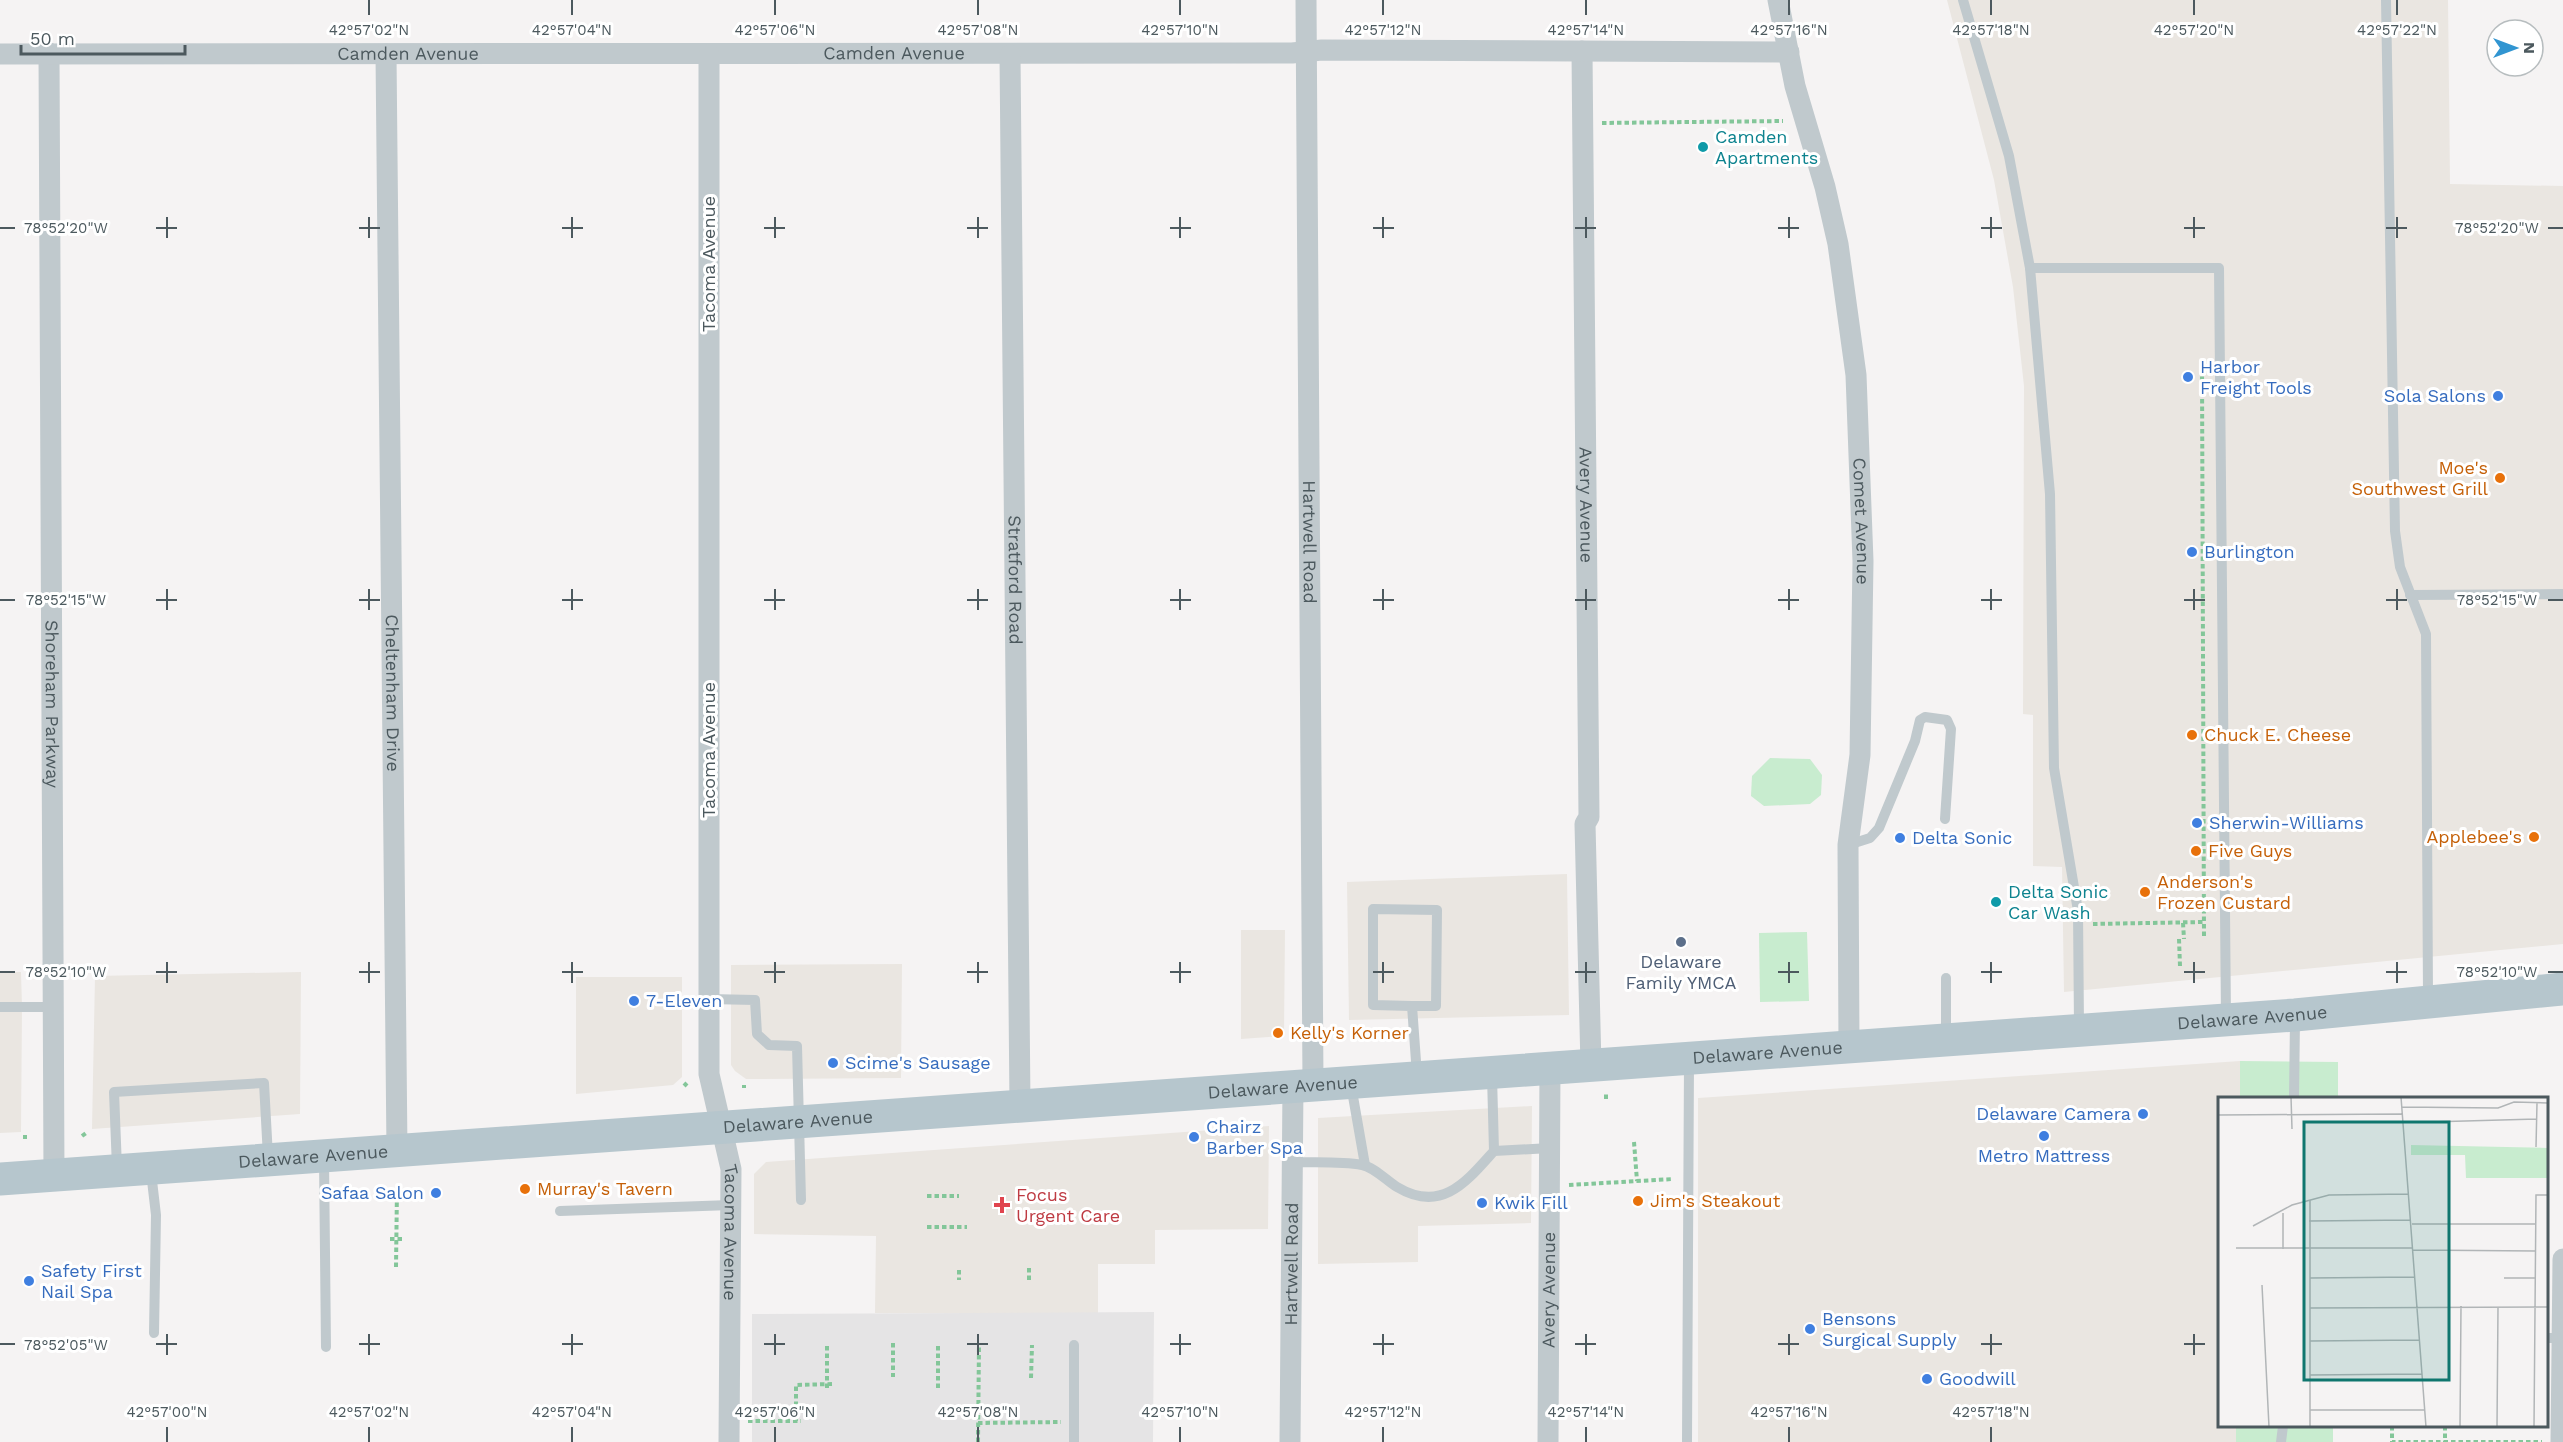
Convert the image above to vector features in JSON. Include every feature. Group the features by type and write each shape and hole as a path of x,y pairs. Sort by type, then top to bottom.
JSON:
{"main road":[{"name":"Delaware Avenue","path":"0,1179 1550,1068 1599,1079 1689,1059 2295,1016 2563,989"}],"street":[{"name":"Hartwell Road","path":"1290,1442 1293,1162 1303,1084 1306,0"},
{"name":"Comet Avenue","path":"1778,0 1795,86 1825,187 1838,244 1856,375 1863,561 1860,755 1848,846 1849,1048"},
{"name":"Camden Avenue","path":"0,54 1010,55 1306,51 1789,52"},
{"name":"Avery Avenue","path":"1582,51 1588,817 1585,824 1599,1079"},
{"name":"Shoreham Parkway","path":"49,53 54,1175"},
{"name":"Cheltenham Drive","path":"386,54 397,1151"},
{"name":"Tacoma Avenue","path":"709,55 709,1074 731,1169 729,1432"},
{"name":"Stratford Road","path":"1010,55 1020,1105"},
{"name":"Avery Avenue","path":"1548,1442 1550,1068"},
{"path":"2561,1442 2554,1338 2563,1259"}],"lane":[{"path":"1963,0 2008,156 2030,268 2050,494 2054,768 2078,911 2079,1031"},
{"path":"2386,0 2395,531 2400,567 2426,634 2428,1004"},
{"path":"2030,268 2219,268 2226,1020"},
{"path":"2410,595 2563,594"},
{"path":"1848,846 1870,838 1879,828 1915,741 1920,720 1925,717 1947,720 1951,729 1945,819"},
{"path":"1373,909 1437,910 1436,1006 1412,1005 1373,1005 1373,909"},
{"path":"1946,978 1946,1041"},
{"path":"709,999 755,1000 757,1034 769,1045 797,1046 801,1121 801,1200"},
{"path":"1412,1005 1417,1078"},
{"path":"0,1007 53,1007"},
{"path":"2294,1097 2295,1016"},
{"path":"1688,1442 1689,1059"},
{"path":"1491,1072 1494,1151"},
{"path":"117,1171 114,1092 264,1083 268,1160"},
{"path":"1351,1083 1365,1165"},
{"path":"1293,1162 1365,1165 1413,1196 1436,1196 1449,1194 1462,1186 1494,1151 1550,1148"},
{"path":"324,1156 326,1347"},
{"path":"151,1168 156,1215 154,1333"},
{"path":"561,1211 731,1206"},
{"path":"1074,1345 1074,1442"},
{"path":"2281,1442 2283,1427"}],"path":[{"path":"1602,123 1791,121"},
{"path":"2202,364 2204,938"},
{"path":"2097,924 2203,922"},
{"path":"2180,966 2183,923"},
{"path":"1599,1079 1606,1099"},
{"path":"82,1136 86,1133"},
{"path":"1634,1142 1637,1180"},
{"path":"1563,1185 1673,1179"},
{"path":"396,1267 397,1188"},
{"path":"927,1196 959,1196"},
{"path":"927,1227 967,1227"},
{"path":"390,1239 405,1239"},
{"path":"1029,1268 1029,1280"},
{"path":"959,1270 959,1280"},
{"path":"729,1432 799,1421 796,1384 829,1385 827,1343"},
{"path":"893,1343 893,1377"},
{"path":"938,1344 938,1388"},
{"path":"978,1442 979,1344"},
{"path":"1031,1378 1032,1345"},
{"path":"977,1423 1067,1422"},
{"path":"2392,1427 2392,1442 2548,1442"}],"shaded area":[{"path":"1947,0 2448,0 2450,184 2563,186 2563,944 2064,992 2062,867 2033,866 2033,715 2023,714 2024,386 2013,287 1994,180"},
{"path":"1567,874 1569,1015 1349,1020 1347,882"},
{"path":"1241,930 1285,930 1284,1036 1241,1039"},
{"path":"902,964 901,1078 746,1079 731,1065 731,965"},
{"path":"0,972 21,972 21,1132 0,1133"},
{"path":"301,972 300,1114 92,1129 95,976"},
{"path":"576,977 682,977 682,1077 673,1085 576,1094"},
{"path":"2240,1061 2240,1097 2218,1097 2218,1427 2236,1427 2236,1442 1698,1442 1698,1098"},
{"path":"1532,1106 1531,1223 1418,1226 1418,1262 1318,1264 1318,1118"},
{"path":"1269,1126 1268,1229 1155,1230 1155,1264 1098,1264 1098,1313 875,1313 876,1236 754,1234 754,1174 766,1162"},
{"path":"1154,1312 1153,1442 752,1442 752,1314"}],"green space":[{"path":"1770,758 1810,759 1822,775 1821,795 1810,804 1764,806 1751,796 1752,776"},
{"path":"1807,932 1809,1001 1760,1002 1759,933"},
{"path":"2240,1061 2338,1062 2338,1097 2240,1097"},
{"path":"2236,1427 2333,1427 2333,1442 2236,1442"}],"place":[{"name":"Camden Apartments","path":"1703,147"},
{"name":"Harbor Freight Tools","path":"2188,377"},
{"name":"Sola Salons","path":"2498,396"},
{"name":"Moe's Southwest Grill","path":"2500,478"},
{"name":"Burlington","path":"2192,552"},
{"name":"Chuck E. Cheese","path":"2192,735"},
{"name":"Sherwin-Williams","path":"2197,823"},
{"name":"Applebee's","path":"2534,837"},
{"name":"Delta Sonic","path":"1900,838"},
{"name":"Five Guys","path":"2196,851"},
{"name":"Anderson's Frozen Custard","path":"2145,892"},
{"name":"Delta Sonic Car Wash","path":"1996,902"},
{"name":"Delaware Family YMCA","path":"1681,942"},
{"name":"7-Eleven","path":"634,1001"},
{"name":"Kelly's Korner","path":"1278,1033"},
{"name":"Scime's Sausage","path":"833,1063"},
{"name":"Delaware Camera","path":"2143,1114"},
{"name":"Metro Mattress","path":"2044,1136"},
{"name":"Chairz Barber Spa","path":"1194,1137"},
{"name":"Murray's Tavern","path":"525,1189"},
{"name":"Safaa Salon","path":"436,1193"},
{"name":"Jim's Steakout","path":"1638,1201"},
{"name":"Kwik Fill","path":"1482,1203"},
{"name":"Focus Urgent Care","path":"1002,1205"},
{"name":"Safety First Nail Spa","path":"29,1281"},
{"name":"Bensons Surgical Supply","path":"1810,1329"},
{"name":"Goodwill","path":"1927,1379"}]}
